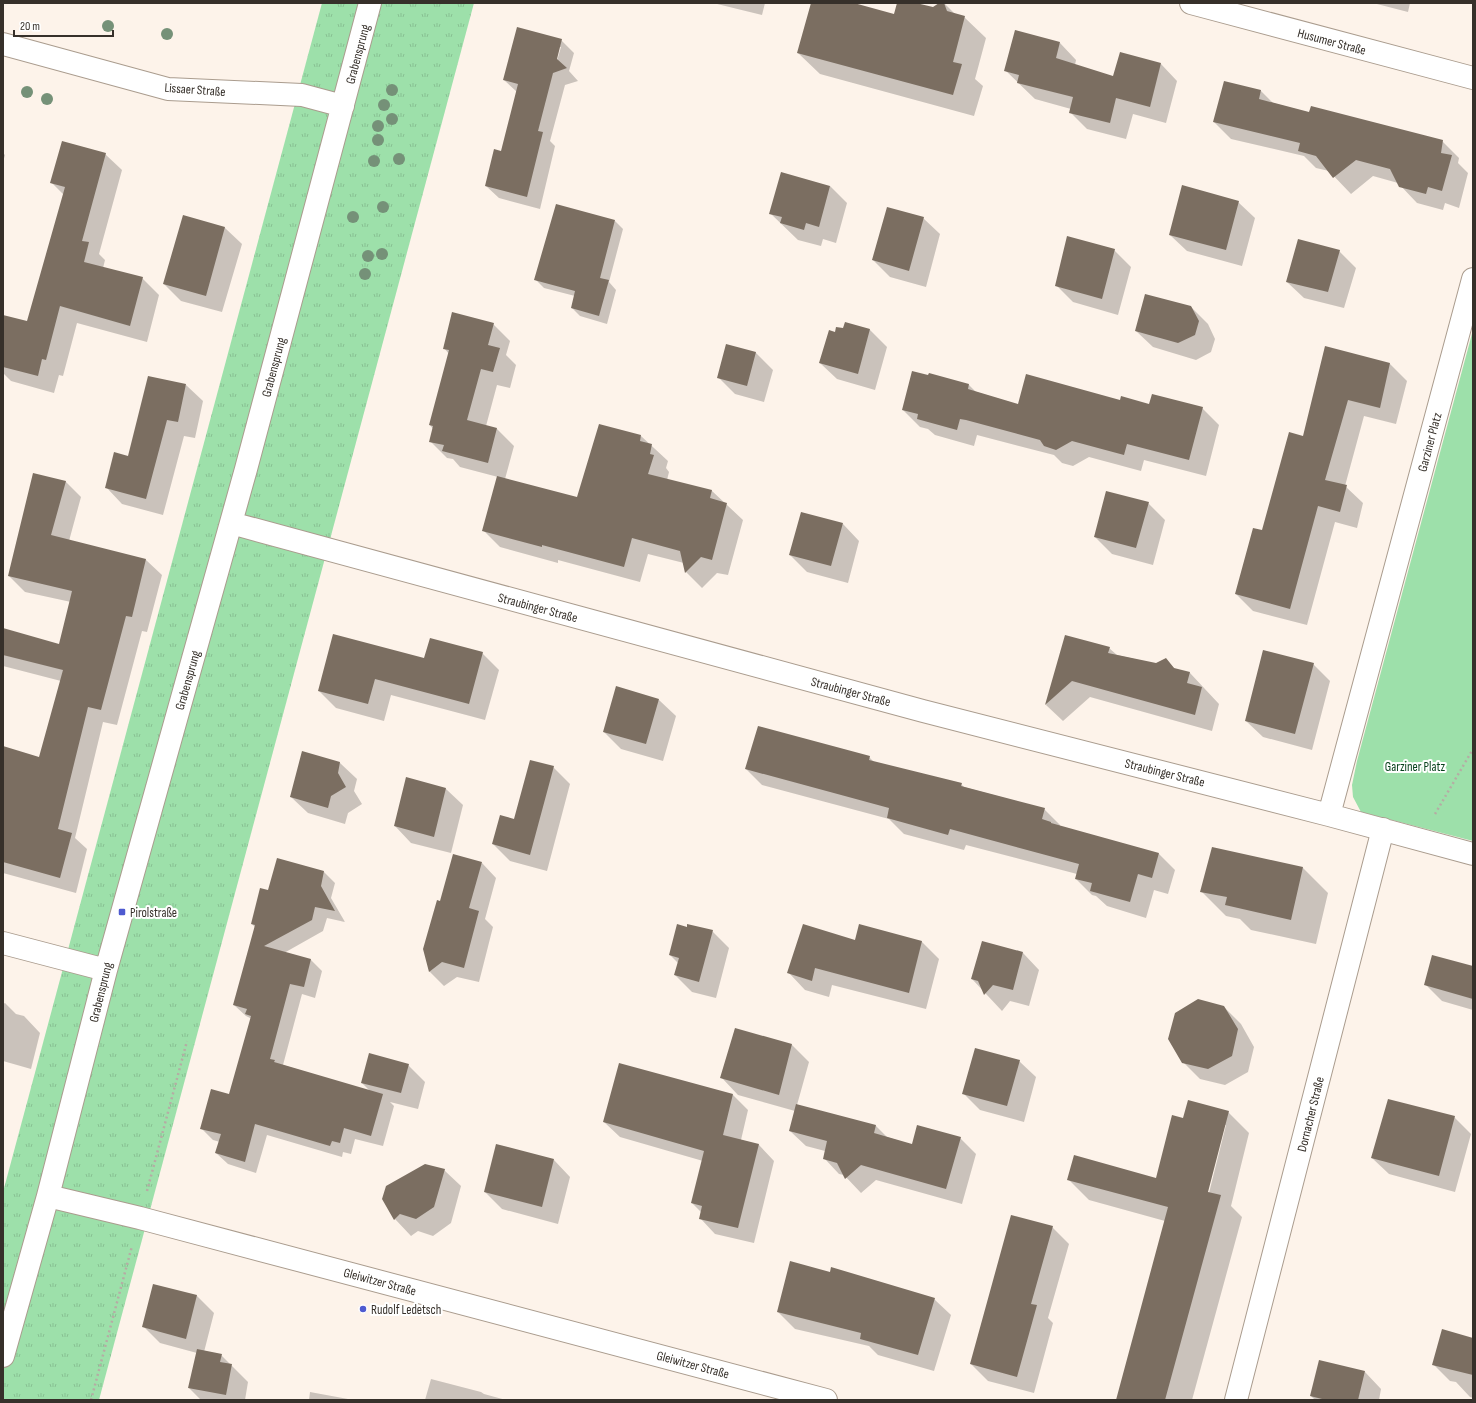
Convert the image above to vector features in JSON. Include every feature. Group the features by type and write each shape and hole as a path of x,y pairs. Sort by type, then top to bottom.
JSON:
{"street":[{"name":"Grabensprung","path":"3,1356 9,1310 48,1196 106,970 231,523 370,3"},
{"name":"Husumer Straße","path":"1191,3 1473,78"},
{"name":"Lissaer Straße","path":"3,44 168,89 302,95 343,106"},
{"name":"Garziner Platz","path":"1329,815 1473,279"},
{"name":"Straubinger Straße","path":"231,523 923,711 1383,829 1473,854"},
{"name":"Dornacher Straße","path":"1236,1400 1383,829"},
{"path":"3,943 106,970"},
{"name":"Gleiwitzer Straße","path":"48,1196 140,1218 826,1400"}],"path":[{"path":"1420,839 1473,749"}],"green space":[{"path":"322,3 474,3 99,1400 3,1400 3,1192"},
{"name":"Garziner Platz","path":"1473,330 1473,841 1361,812 1353,797 1352,785 1357,761"}],"building":[{"path":"811,3 854,3 894,14 897,3 916,3 933,7 939,3 944,3 947,11 965,16 953,62 962,64 953,95 797,53"},
{"path":"517,27 562,39 557,59 567,68 553,73 538,131 543,132 527,197 485,186 494,149 501,151 518,84 503,80"},
{"path":"1015,30 1060,42 1056,58 1113,76 1120,52 1161,63 1150,107 1116,98 1110,123 1069,113 1073,97 1017,83 1019,75 1004,71"},
{"path":"1224,81 1261,90 1259,99 1309,112 1311,106 1443,140 1441,153 1452,155 1442,191 1428,187 1426,194 1399,187 1390,169 1356,160 1333,178 1316,156 1298,151 1300,143 1213,122"},
{"path":"62,141 106,153 82,241 89,242 84,262 143,277 130,326 60,306 46,360 42,359 38,376 3,367 3,315 27,321 65,187 50,183"},
{"path":"781,172 830,186 819,227 806,223 804,230 780,223 782,217 769,214"},
{"path":"1182,185 1239,201 1226,250 1169,235"},
{"path":"556,204 615,220 600,278 609,280 599,316 571,308 575,291 534,280"},
{"path":"887,207 924,217 909,271 872,260"},
{"path":"183,215 225,227 206,296 163,284"},
{"path":"1067,236 1115,249 1102,299 1055,286"},
{"path":"1298,239 1340,250 1328,292 1286,282"},
{"path":"1145,294 1191,306 1199,321 1195,335 1178,343 1135,331"},
{"path":"452,312 494,323 488,345 500,348 493,372 481,369 467,420 497,428 488,463 442,451 444,445 429,442 433,426 429,425 449,350 443,349"},
{"path":"845,322 870,329 858,374 819,363 829,330 835,332 836,327 843,328"},
{"path":"726,344 756,352 747,386 717,378"},
{"path":"1325,346 1390,363 1380,408 1348,400 1325,480 1347,485 1340,512 1318,506 1290,609 1235,594 1253,528 1262,530 1289,432 1303,436"},
{"path":"912,371 928,375 929,373 969,384 968,389 1018,404 1026,374 1120,400 1121,396 1149,404 1152,394 1203,407 1189,460 1127,444 1124,455 1072,441 1056,450 1044,446 1040,440 966,420 960,419 957,430 917,419 918,414 902,410"},
{"path":"148,376 186,384 178,422 167,420 146,499 105,488 114,452 128,456"},
{"path":"599,424 641,435 640,441 652,444 650,454 654,455 648,474 712,490 710,498 727,503 712,560 701,557 685,573 680,551 632,538 624,567 482,531 497,476 577,497"},
{"path":"33,473 66,481 51,535 146,559 132,617 126,616 101,710 88,707 58,829 72,833 60,878 3,862 3,746 39,757 63,670 3,655 3,628 59,644 72,591 8,576"},
{"path":"1106,491 1149,502 1136,548 1094,537"},
{"path":"801,512 843,523 831,566 789,555"},
{"path":"333,634 424,658 430,638 483,652 469,704 375,679 368,704 318,691"},
{"path":"1065,635 1110,647 1108,653 1156,663 1166,658 1174,668 1190,672 1187,683 1202,687 1195,715 1072,681 1045,705"},
{"path":"1263,650 1314,663 1295,734 1245,721"},
{"path":"616,686 659,699 646,744 603,732"},
{"path":"758,726 870,756 869,760 962,783 961,786 1045,808 1042,819 1051,823 1159,853 1152,878 1138,874 1130,902 1090,891 1092,883 1075,879 1079,864 950,829 948,835 887,818 889,808 745,769"},
{"path":"302,751 340,762 338,773 346,787 331,796 328,808 290,797"},
{"path":"530,760 554,766 530,855 492,844 500,815 514,819"},
{"path":"406,777 446,788 434,837 394,826"},
{"path":"1212,847 1303,867 1291,920 1225,905 1227,897 1200,892"},
{"path":"453,854 482,862 469,908 479,911 464,968 442,962 429,972 423,949 437,900 440,901"},
{"path":"277,858 324,871 321,886 335,911 315,907 312,920 264,946 311,959 304,987 290,984 270,1059 275,1060 274,1062 383,1094 371,1136 344,1128 340,1143 332,1141 330,1146 255,1124 245,1162 215,1153 221,1134 200,1129 211,1089 229,1094 251,1016 245,1014 247,1009 233,1005 255,925 251,924 260,888 268,890"},
{"path":"677,924 687,927 687,924 713,930 699,982 674,975 679,958 669,955"},
{"path":"803,924 855,940 859,924 922,941 909,993 815,968 812,981 787,973"},
{"path":"982,941 1023,952 1013,990 993,985 984,995 978,981 971,979"},
{"path":"1432,955 1473,966 1473,999 1424,985"},
{"path":"1198,999 1224,1006 1238,1029 1232,1056 1208,1069 1182,1063 1168,1039 1175,1013"},
{"path":"735,1028 792,1044 779,1095 720,1078"},
{"path":"975,1048 1020,1060 1007,1106 962,1094"},
{"path":"369,1053 409,1064 401,1093 361,1083"},
{"path":"619,1063 733,1094 723,1135 759,1144 738,1228 699,1219 702,1206 691,1203 704,1151 603,1122"},
{"path":"1388,1099 1455,1116 1439,1176 1371,1158"},
{"path":"1188,1100 1229,1111 1208,1192 1221,1195 1165,1400 1116,1400 1168,1207 1067,1180 1074,1155 1156,1178 1172,1115 1183,1118"},
{"path":"796,1104 876,1125 874,1133 912,1144 917,1125 961,1137 946,1189 861,1165 845,1179 837,1163 823,1159 827,1141 789,1131"},
{"path":"496,1144 554,1159 542,1207 484,1192"},
{"path":"425,1164 445,1169 434,1207 416,1219 400,1214 394,1220 382,1199 386,1186"},
{"path":"1011,1215 1053,1226 1031,1304 1037,1305 1017,1377 970,1364"},
{"path":"790,1261 830,1272 831,1267 935,1298 918,1355 860,1339 861,1333 777,1312"},
{"path":"153,1284 197,1295 186,1339 142,1327"},
{"path":"1442,1329 1473,1338 1473,1375 1432,1365"},
{"path":"197,1349 222,1354 220,1362 232,1364 226,1395 188,1388"},
{"path":"1319,1360 1365,1371 1358,1400 1326,1400 1310,1396"}],"place":[{"name":"Pirolstraße","path":"122,912"},
{"name":"Rudolf Ledetsch","path":"363,1309"}]}
